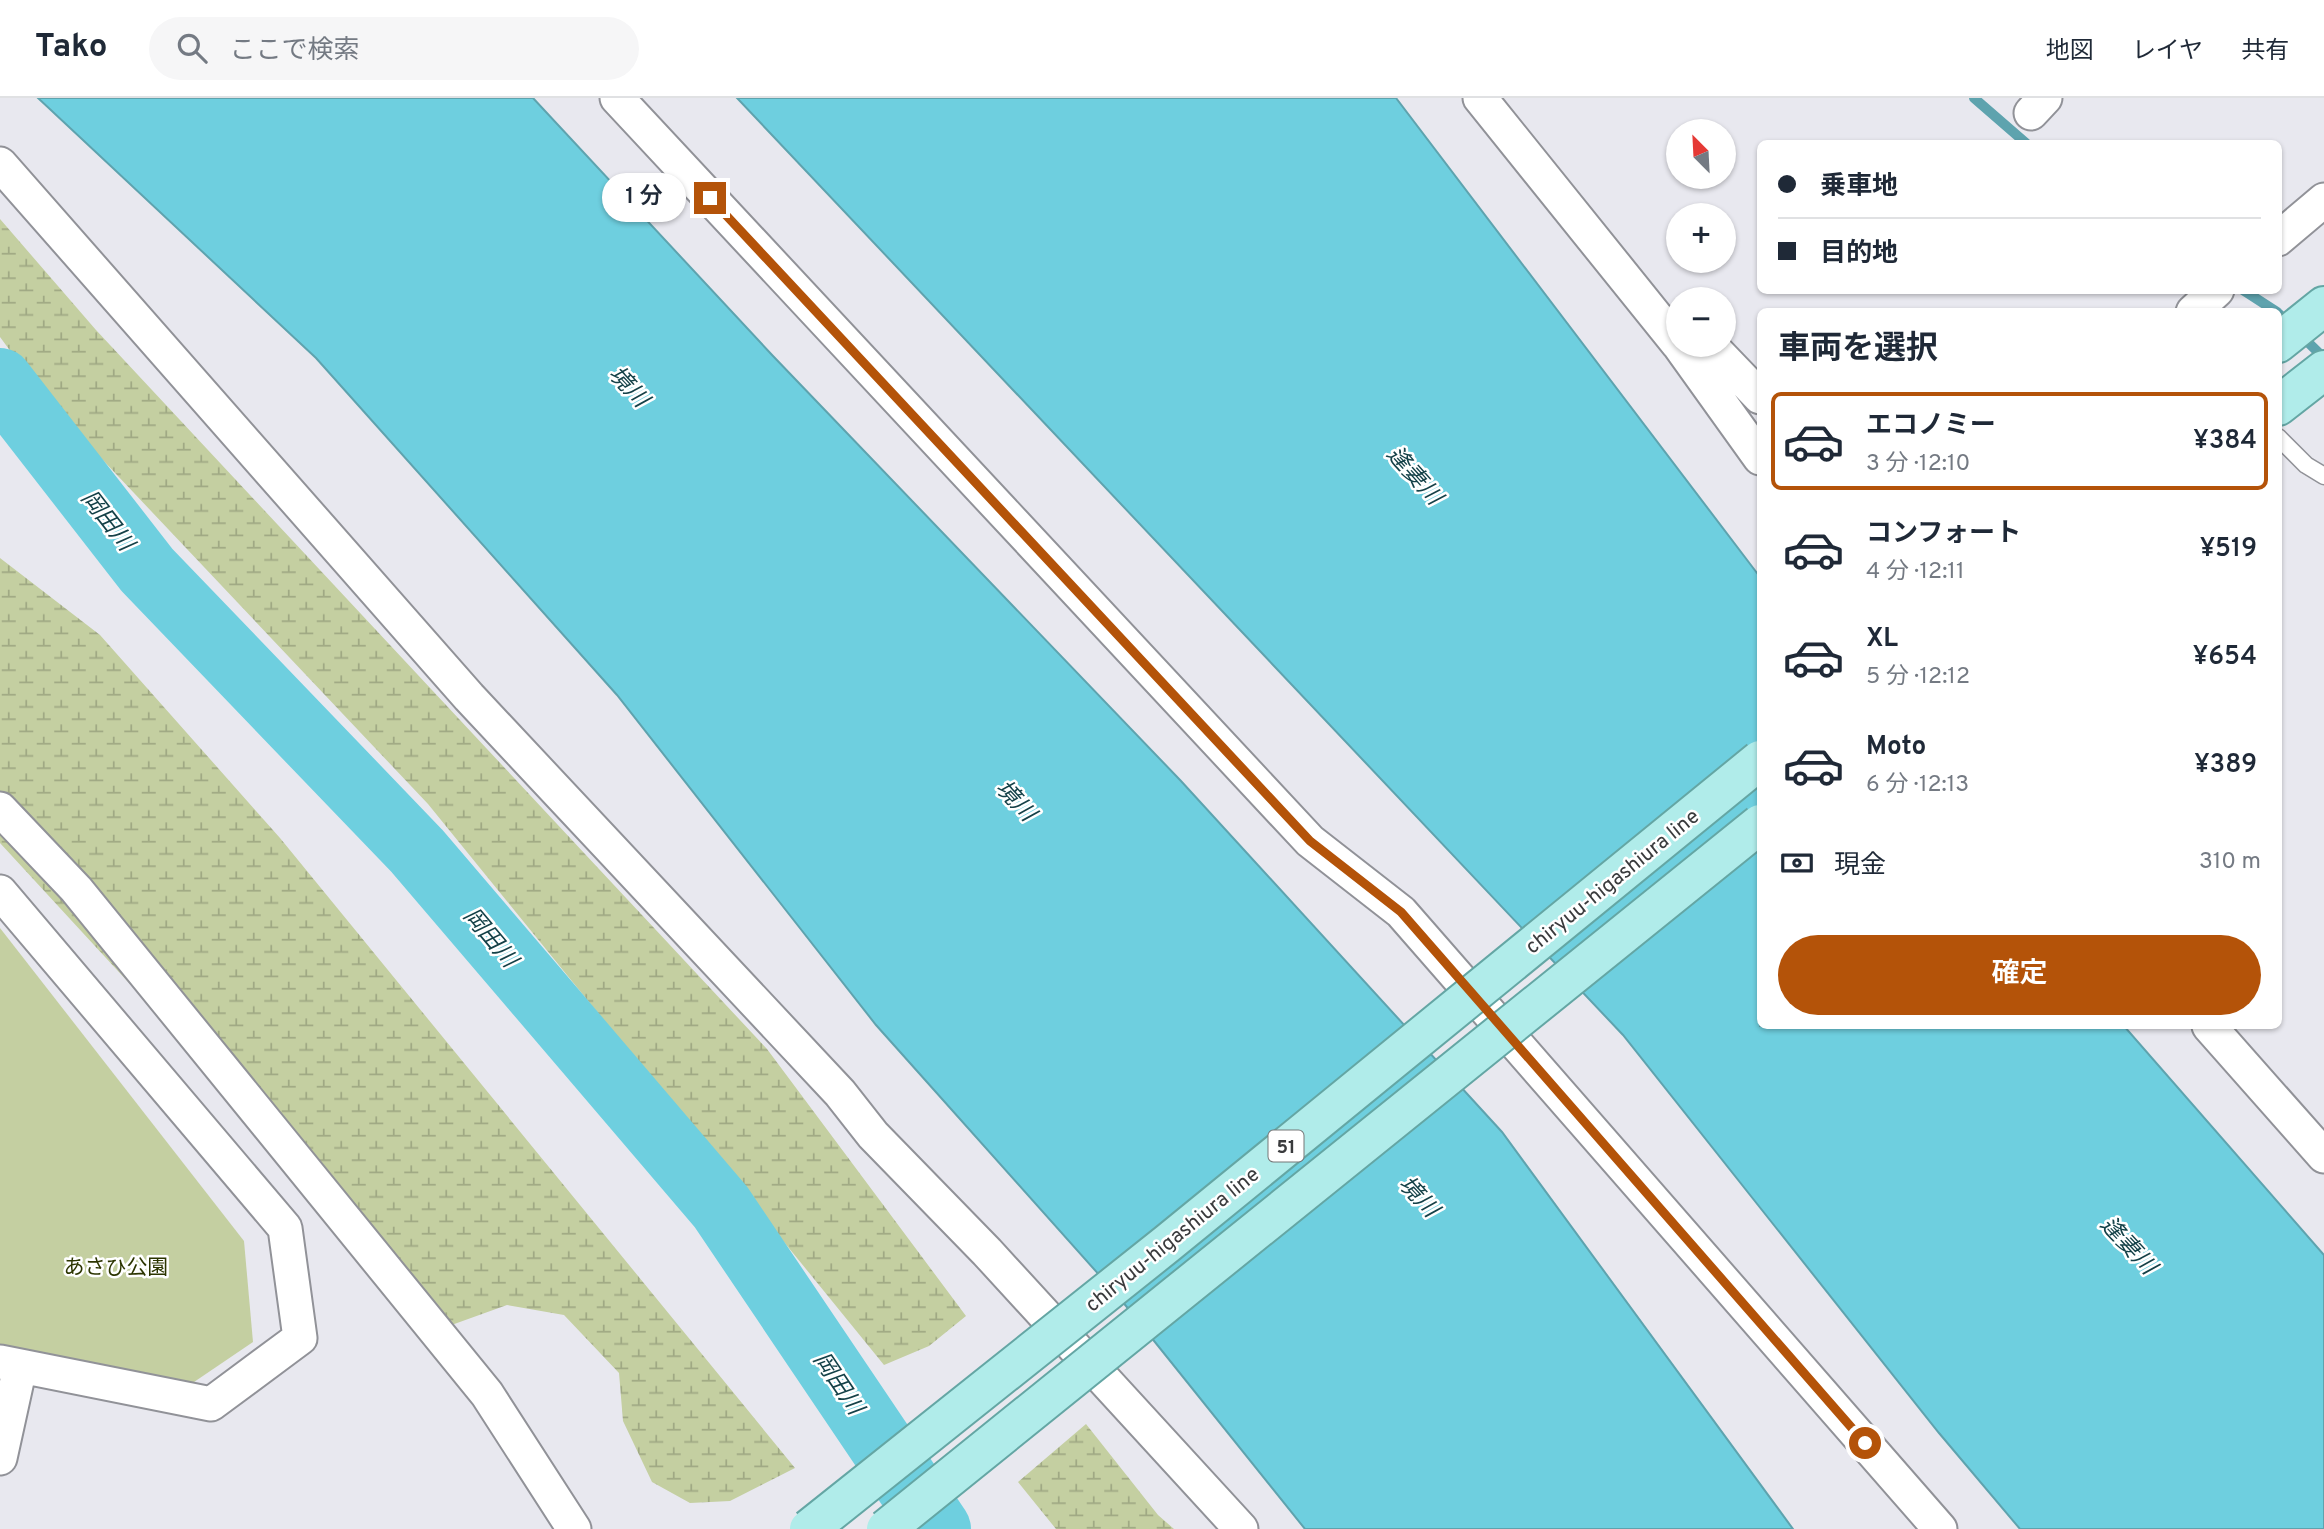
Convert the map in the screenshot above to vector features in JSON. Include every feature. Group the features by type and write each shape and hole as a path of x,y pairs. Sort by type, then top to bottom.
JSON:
{"main road":[{"path":"2282,340 2324,306"},
{"path":"2282,403 2324,370"},
{"name":"chiryuu-higashiura line","path":"809,1529 1179,1234 1757,762"},
{"name":"51","path":"886,1529 1757,826"}],"street":[{"path":"617,98 1310,841 1401,912 1940,1529"},
{"path":"1480,98 1666,330"},
{"path":"1523,152 1666,300"},
{"path":"0,164 469,697 840,1093 873,1135 987,1252 1241,1529"},
{"path":"2282,236 2324,201"},
{"path":"1687,357 1757,454"},
{"path":"1722,357 1757,394"},
{"path":"0,808 85,900 487,1394 575,1529"},
{"path":"0,892 285,1228 300,1338 211,1404 10,1365 0,1458"},
{"path":"2212,1029 2324,1156"}],"lane":[{"path":"2282,441 2306,465 2324,476"}],"green space":[{"path":"0,219 96,330 767,1049 966,1316 929,1346 884,1365 428,804 48,402 0,337"},
{"path":"0,558 100,635 280,838 795,1468 730,1501 690,1503 652,1482 623,1421 619,1373 564,1315 507,1305 446,1327 0,843"},
{"name":"あさひ公園","path":"0,928 244,1241 253,1342 166,1401 0,1356"},
{"path":"1086,1424 1158,1515 1174,1529 1056,1529 1018,1482"}],"water":[{"name":"境川","path":"38,98 533,98 773,356 1181,781 1502,1132 1793,1529 1305,1529 1118,1296 876,1025 617,695 316,358"},
{"name":"逢妻川","path":"737,98 1396,98 1757,573 1757,1029 2127,1029 2324,1255 2324,1529 2020,1529 1939,1433 1623,1035"}],"waterway":[{"path":"1974,98 2022,140"},
{"path":"2249,294 2271,308"},
{"path":"2282,317 2324,358"},
{"name":"岡田川","path":"0,381 147,570 417,851 721,1207 938,1529"}],"route":[{"path":"710,198 1029,543 1310,841 1401,912 1865,1443"}]}
